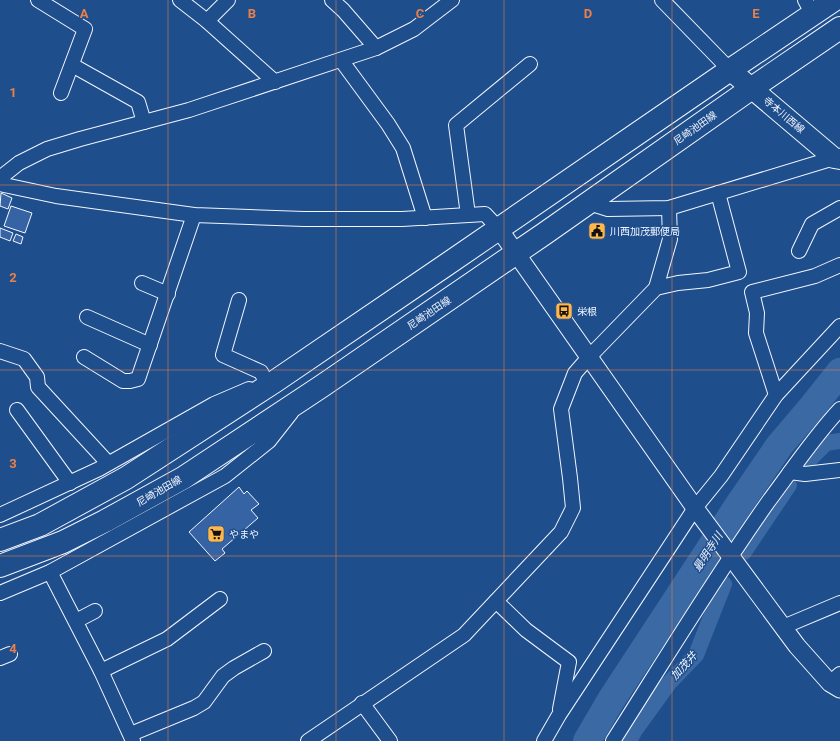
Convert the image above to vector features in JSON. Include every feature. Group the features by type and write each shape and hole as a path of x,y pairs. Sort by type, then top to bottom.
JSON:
{"main road":[{"path":"0,540 40,525 126,478 499,229 730,70 809,8 834,0"},
{"name":"尼崎池田線","path":"0,566 63,542 183,478 301,400 589,203 840,28"},
{"name":"寺本川西線","path":"730,70 837,158"}],"street":[{"path":"38,0 85,29 61,93"},
{"path":"180,0 207,21 275,82"},
{"path":"207,21 228,0"},
{"path":"332,0 343,10 376,48"},
{"path":"0,178 19,163 47,149 189,110 376,48 414,29 452,0"},
{"path":"662,0 730,70"},
{"path":"341,60 388,124 403,148 425,218"},
{"path":"468,215 456,125 530,64"},
{"path":"72,66 138,102 144,122"},
{"path":"589,203 608,209 669,208 837,158"},
{"path":"0,184 56,196 194,215 304,219 402,219 485,214 499,229 698,512 796,646 837,682"},
{"path":"656,288 678,283 708,280 739,272 718,193"},
{"path":"308,741 464,634 561,532 573,508 560,409 575,373 656,288 670,239 669,208"},
{"path":"799,251 812,224 840,208"},
{"path":"84,357 123,381 138,379 194,215"},
{"path":"776,395 756,333 757,313 752,292 815,276 840,265"},
{"path":"142,283 168,294"},
{"path":"239,300 223,355 274,379"},
{"path":"87,317 150,345"},
{"path":"544,741 559,715 776,395 840,326"},
{"path":"0,350 24,359 37,377 38,387 108,463"},
{"path":"0,515 70,483 214,404 274,379"},
{"path":"0,593 50,572 225,476 269,441 301,400"},
{"path":"614,741 729,554 819,431 840,409"},
{"path":"17,410 70,483"},
{"path":"790,472 805,474 840,470"},
{"path":"50,572 101,671 132,738 204,702 223,676 264,651"},
{"path":"101,671 167,639 220,599"},
{"path":"496,601 526,630 569,662 559,715"},
{"path":"783,627 840,603"},
{"path":"76,621 95,611"},
{"path":"362,703 390,741"}],"building":[{"path":"1,193 12,198 8,209 0,206"},
{"path":"11,206 32,213 25,233 4,226"},
{"path":"0,228 13,233 10,241 0,237"},
{"path":"16,234 23,237 21,244 13,241"},
{"path":"239,487 244,494 247,491 259,504 251,510 258,518 222,549 225,553 215,561 189,532"}],"waterway":[{"name":"最明寺川","path":"587,741 611,700 779,446 840,372"},
{"name":"加茂井","path":"807,462 826,443 840,441"},
{"name":"加茂井","path":"744,552 789,485"},
{"name":"加茂井","path":"629,741 635,730 669,683 696,655 724,584"}],"place":[{"name":"川西加茂郵便局","path":"597,231"},
{"name":"栄根","path":"564,311"},
{"name":"やまや","path":"216,534"}]}
